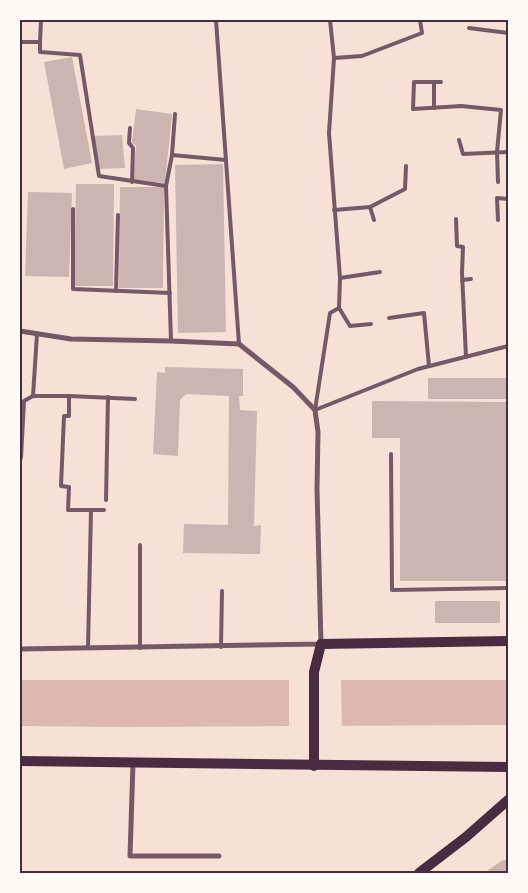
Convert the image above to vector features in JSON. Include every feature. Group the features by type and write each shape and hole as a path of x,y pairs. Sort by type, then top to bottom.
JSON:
{"main road":[{"path":"314,766 314,672 321,644 508,641"},
{"path":"20,761 508,767"},
{"path":"418,873 466,837 508,800"}],"street":[{"path":"20,331 71,339 171,340 239,344 292,386 315,410 318,432 317,490 321,644 20,649"},
{"path":"133,762 130,856 219,856"}],"lane":[{"path":"41,20 40,52 80,55 99,176 166,186"},
{"path":"216,20 239,344"},
{"path":"330,20 334,58 329,134 340,278 339,308 350,326 371,324"},
{"path":"334,58 362,56 422,33 420,20"},
{"path":"469,28 508,33"},
{"path":"20,42 40,42"},
{"path":"441,82 414,82 413,109 461,106 501,110 497,152 498,182"},
{"path":"434,82 434,108"},
{"path":"171,340 166,186 172,155 175,114"},
{"path":"130,128 129,143 134,148 132,182"},
{"path":"459,140 463,154 508,152"},
{"path":"172,155 226,160"},
{"path":"334,210 370,207 405,189 406,166"},
{"path":"498,220 497,198 508,199"},
{"path":"370,207 374,220"},
{"path":"73,208 73,289 170,293"},
{"path":"116,291 118,215"},
{"path":"456,219 457,246 463,247 462,280 466,357"},
{"path":"340,278 380,272"},
{"path":"462,280 471,278"},
{"path":"315,410 330,313 339,308"},
{"path":"389,318 424,313 429,366"},
{"path":"32,396 37,334"},
{"path":"315,410 418,369 508,346"},
{"path":"21,458 24,401 32,396 136,399"},
{"path":"69,396 69,416 64,416 61,486 69,486 68,510 104,510"},
{"path":"106,500 108,397"},
{"path":"391,454 392,590 508,588"},
{"path":"88,648 90,510"},
{"path":"140,545 140,648"},
{"path":"221,647 222,591"}],"shaded area":[{"path":"20,680 508,680 508,725 20,726"}],"pier":[{"path":"289,678 341,678 342,729 289,729"}],"building":[{"path":"72,57 92,163 64,169 44,62"},
{"path":"136,109 172,114 165,183 133,180 136,146 132,143"},
{"path":"122,135 125,168 99,169 94,136"},
{"path":"223,164 226,332 178,333 175,165"},
{"path":"76,184 114,184 113,286 74,286"},
{"path":"120,187 164,187 163,288 119,288"},
{"path":"28,192 72,193 69,277 25,276"},
{"path":"165,367 243,369 243,396 239,396 240,410 257,411 254,526 261,525 260,554 183,553 184,524 228,525 229,396 186,394 180,400 178,456 153,454 157,372 165,373"},
{"path":"428,378 508,378 508,399 428,399"},
{"path":"372,401 508,402 508,581 400,581 400,438 372,438"},
{"path":"435,601 500,601 500,623 435,623"},
{"path":"503,860 508,860 508,873 484,873"}]}
